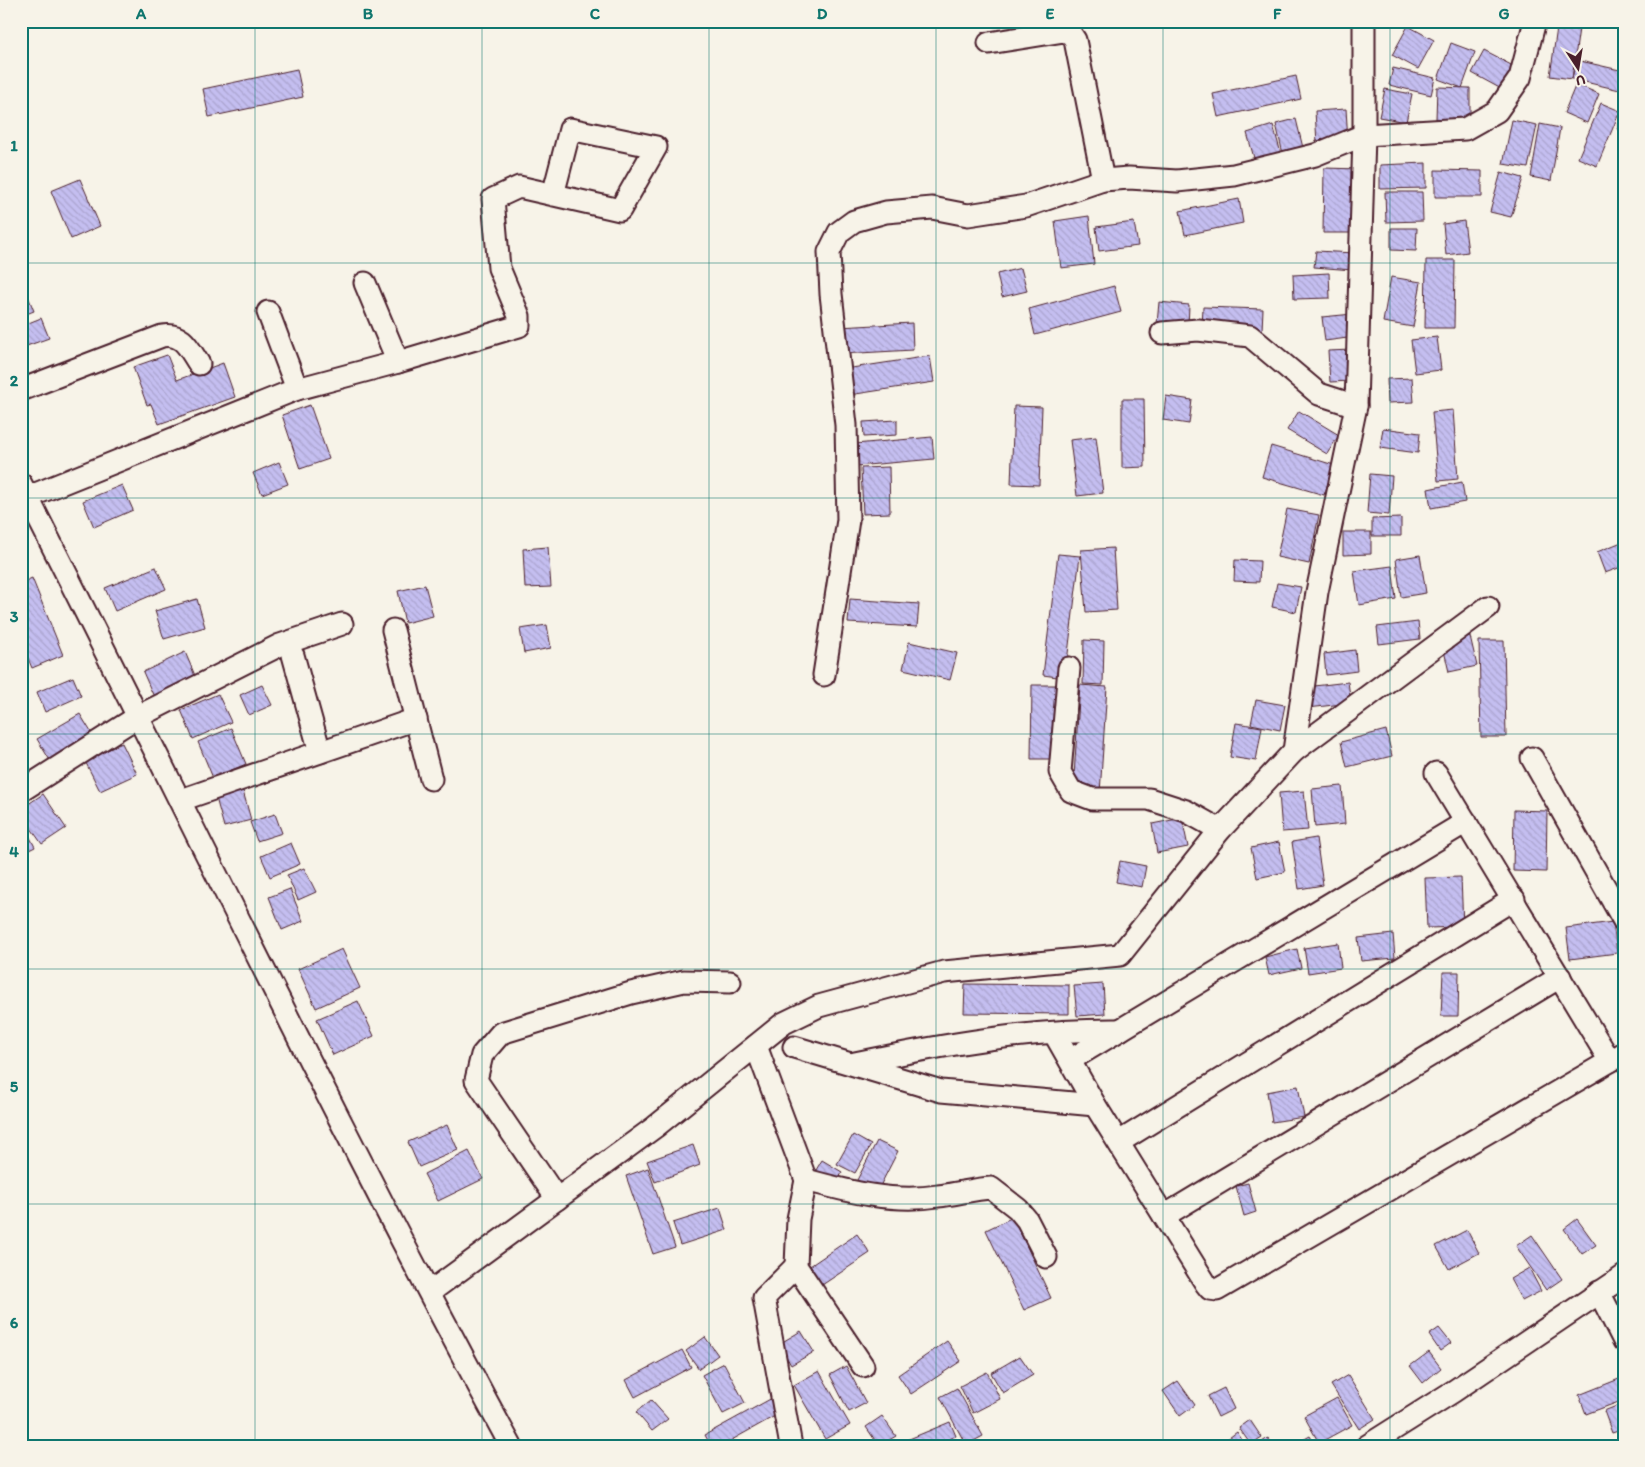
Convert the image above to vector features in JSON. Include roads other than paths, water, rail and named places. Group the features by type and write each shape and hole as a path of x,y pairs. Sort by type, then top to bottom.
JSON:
{"street":[{"path":"1294,750 1317,592 1356,406 1364,135 1364,21"},
{"path":"824,675 848,520 846,425 831,294 829,252 839,232 854,221 886,212 932,208 968,215 1026,206 1103,180 1129,178 1177,181 1234,175 1315,155 1364,135 1465,129 1497,111 1520,78 1534,21"},
{"path":"989,43 1064,31 1072,34 1075,40 1103,180"},
{"path":"511,1446 430,1292 26,498 297,388 398,362 519,326 519,316 499,268 493,199 519,187 620,210 656,147 570,129 553,194"},
{"path":"365,283 398,362"},
{"path":"268,312 297,388"},
{"path":"1162,333 1198,330 1250,336 1319,394 1356,406"},
{"path":"21,390 162,336 172,334 181,338 200,364"},
{"path":"430,1292 655,1127 784,1023 819,1006 944,972 1120,955 1220,830 1294,750 1488,607"},
{"path":"21,791 137,717 280,644 342,624"},
{"path":"393,630 432,779"},
{"path":"293,655 320,752"},
{"path":"1069,668 1060,772 1071,791 1092,799 1149,800 1186,811 1220,830"},
{"path":"181,800 416,719"},
{"path":"1532,758 1624,920"},
{"path":"1054,1033 1095,1105 1206,1284 1213,1290 1221,1290 1617,1057 1560,977 1436,773"},
{"path":"1070,1060 1466,822"},
{"path":"1119,1142 1514,899"},
{"path":"1164,1216 1560,977"},
{"path":"557,1199 476,1080 482,1055 501,1033 630,993 684,982 730,982"},
{"path":"852,1063 985,1039 1038,1032 1120,1030"},
{"path":"756,1046 806,1180 798,1220 796,1266 863,1366"},
{"path":"794,1047 852,1063 921,1087 941,1091 1095,1105"},
{"path":"806,1180 886,1199 939,1196 970,1189 991,1188 1022,1215 1046,1257"},
{"path":"791,1446 764,1298 796,1266"},
{"path":"1368,1446 1454,1391 1624,1276"},
{"path":"1599,1292 1624,1341"}]}
